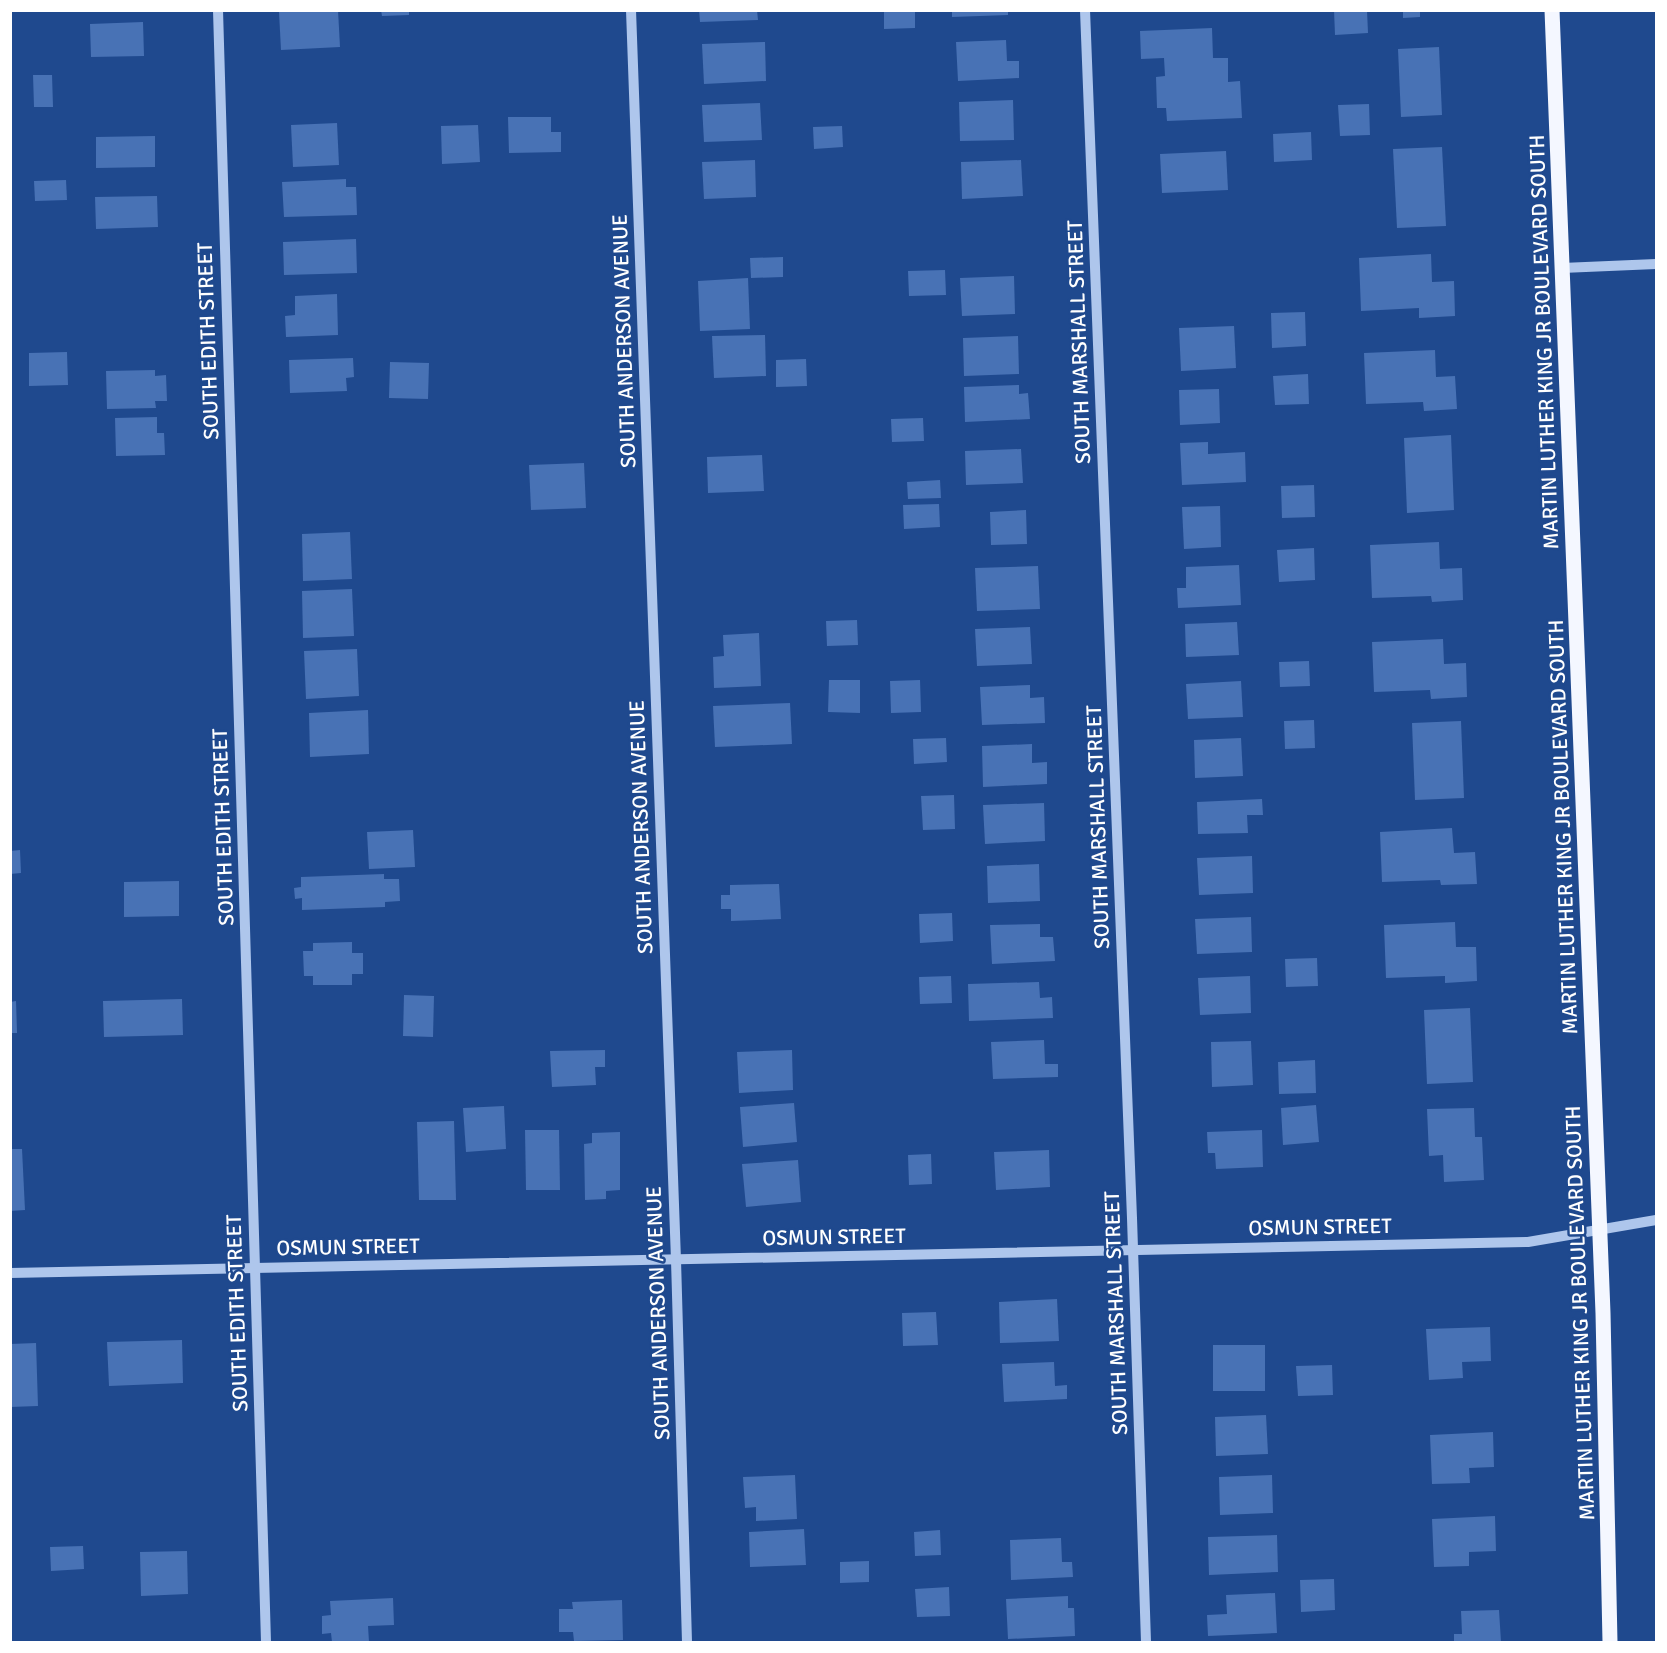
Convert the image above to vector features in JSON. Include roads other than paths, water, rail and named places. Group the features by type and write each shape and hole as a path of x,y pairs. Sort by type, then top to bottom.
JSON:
{"main road":[{"name":"MARTIN LUTHER KING JR BOULEVARD SOUTH","path":"1552,10 1603,1313 1610,1642"}],"street":[{"name":"SOUTH EDITH STREET","path":"218,10 266,1642"},
{"name":"SOUTH ANDERSON AVENUE","path":"631,10 676,1260 687,1642"},
{"name":"SOUTH MARSHALL STREET","path":"1085,10 1146,1642"},
{"path":"1562,268 1656,264"},
{"name":"OSMUN STREET","path":"10,1273 1528,1242 1656,1220"}]}
